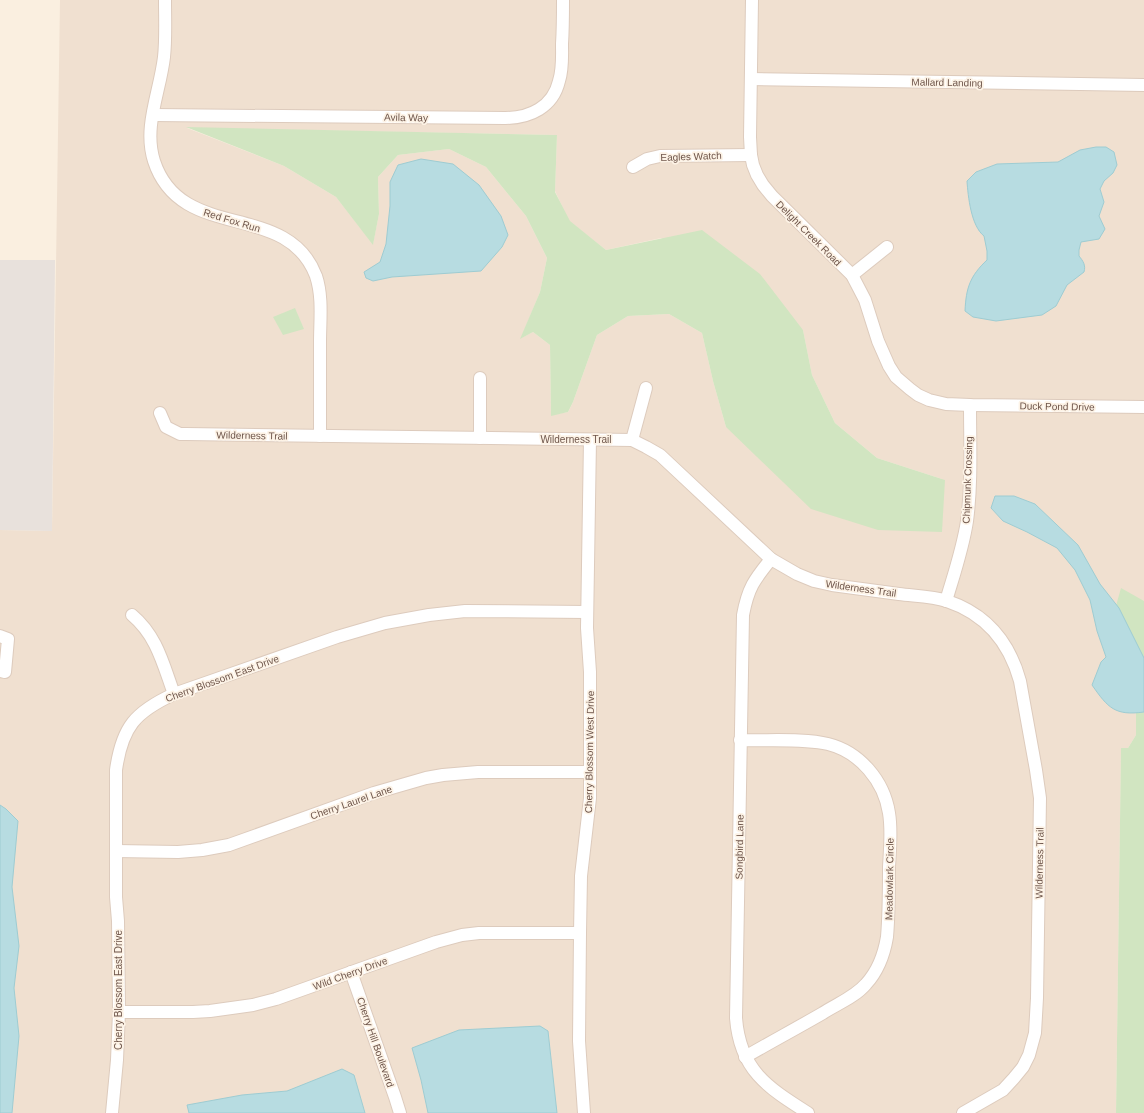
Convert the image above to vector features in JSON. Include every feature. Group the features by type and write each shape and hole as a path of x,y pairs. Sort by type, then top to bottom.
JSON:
{"street":[{"name":"Red Fox Run","path":"165,0 164,57 150,139 153,156 160,174 173,193 184,203 194,208 279,235 305,256 316,276 320,299 320,436"},
{"name":"Avila Way","path":"153,115 498,118 516,118 525,116 547,103 552,97 559,82 562,64 563,0"},
{"name":"Delight Creek Road","path":"752,0 751,155 757,175 772,196 852,275 864,300 881,348 896,377 918,395 930,400 946,404 970,405"},
{"name":"Mallard Landing","path":"751,79 1144,85"},
{"name":"Eagles Watch","path":"633,167 647,159 660,156 751,155"},
{"path":"852,275 888,248"},
{"path":"480,378 480,438"},
{"path":"632,440 646,388"},
{"name":"Duck Pond Drive","path":"970,405 1144,407"},
{"name":"Chipmunk Crossing","path":"946,601 964,535 967,515 970,405"},
{"name":"Wilderness Trail","path":"160,413 166,427 180,434 632,440 660,455 772,559 797,574 814,581 832,585 946,601 966,609 981,618 1002,640 1011,655 1020,680 1036,770 1040,798 1037,998 1033,1045 1023,1067 1003,1090 963,1113"},
{"name":"Cherry Blossom West Drive","path":"584,1113 580,1041 580,933 581,876 590,798 590,679 587,612 590,440"},
{"name":"Songbird Lane","path":"772,559 758,575 750,588 743,615 736,1018 740,1044 749,1065 762,1080 806,1113"},
{"name":"Cherry Blossom East Drive","path":"112,1113 117,1060 119,1012 118,921 116,897 116,770 121,745 128,729 140,713 174,694 337,637 385,623 429,615 465,612 587,612"},
{"path":"132,615 143,624 150,634 159,652 174,694"},
{"path":"0,636 8,638 5,672 0,671"},
{"name":"Meadowlark Circle","path":"740,740 818,742 846,750 865,765 876,778 887,803 890,822 887,937 884,954 879,966 866,985 857,992 745,1057"},
{"name":"Cherry Laurel Lane","path":"116,851 178,852 202,850 229,845 374,793 426,778 443,775 478,772 590,772"},
{"name":"Wild Cherry Drive","path":"119,1012 193,1012 253,1005 276,999 436,942 462,935 489,933 580,933"},
{"name":"Cherry Hill Boulevard","path":"351,972 400,1113"}],"shaded area":[{"path":"60,0 1144,0 1144,601 1141,600 1136,694 1136,735 1128,748 1121,749 1116,1113 0,1113 0,530 52,531","holes":["187,128 557,135 555,191 569,221 606,250 661,238 803,330 812,375 835,423 877,458 945,480 726,427 713,381 702,333 669,314 628,316 597,335 568,412 551,415 550,345 533,332 521,338 540,292 547,258 526,216 486,167 449,149 398,155 378,177 379,214 373,244 336,197 284,166"]},
{"path":"0,260 55,260 52,531 0,530"}],"green space":[{"path":"186,127 557,135 555,192 570,221 606,250 702,230 760,274 803,330 812,375 835,423 877,458 945,480 942,532 878,530 811,509 726,427 713,381 702,333 669,314 628,316 597,335 568,412 551,416 550,345 533,332 520,339 540,292 547,258 526,216 486,167 449,149 398,155 378,177 379,214 373,245 336,197 284,166"},
{"path":"295,308 304,329 283,335 273,317"},
{"path":"1121,588 1144,601 1144,1113 1116,1113 1121,748 1128,748 1136,735 1136,694 1112,620"}],"water":[{"path":"1106,147 1114,152 1117,165 1113,173 1104,181 1100,189 1104,202 1099,216 1105,229 1099,239 1081,242 1079,256 1084,263 1084,272 1067,285 1056,306 1042,315 996,321 973,317 965,311 966,296 970,283 977,271 987,260 984,236 973,218 968,195 967,181 976,172 997,164 1058,162 1080,150"},
{"path":"421,159 453,164 479,185 501,216 508,235 502,247 481,271 392,277 373,281 366,278 364,272 380,262 386,244 390,206 390,182 398,165"},
{"path":"995,496 1014,496 1035,504 1078,545 1100,584 1119,608 1144,658 1144,712 1126,713 1113,709 1092,685 1101,662 1106,657 1097,631 1090,600 1075,570 1057,548 1003,521 991,508"},
{"path":"0,805 18,821 12,887 19,946 14,988 19,1036 12,1113 0,1113"},
{"path":"540,1026 548,1031 557,1113 428,1113 412,1048 459,1030"},
{"path":"342,1069 354,1075 365,1113 189,1113 187,1105 242,1095 287,1091"}]}
